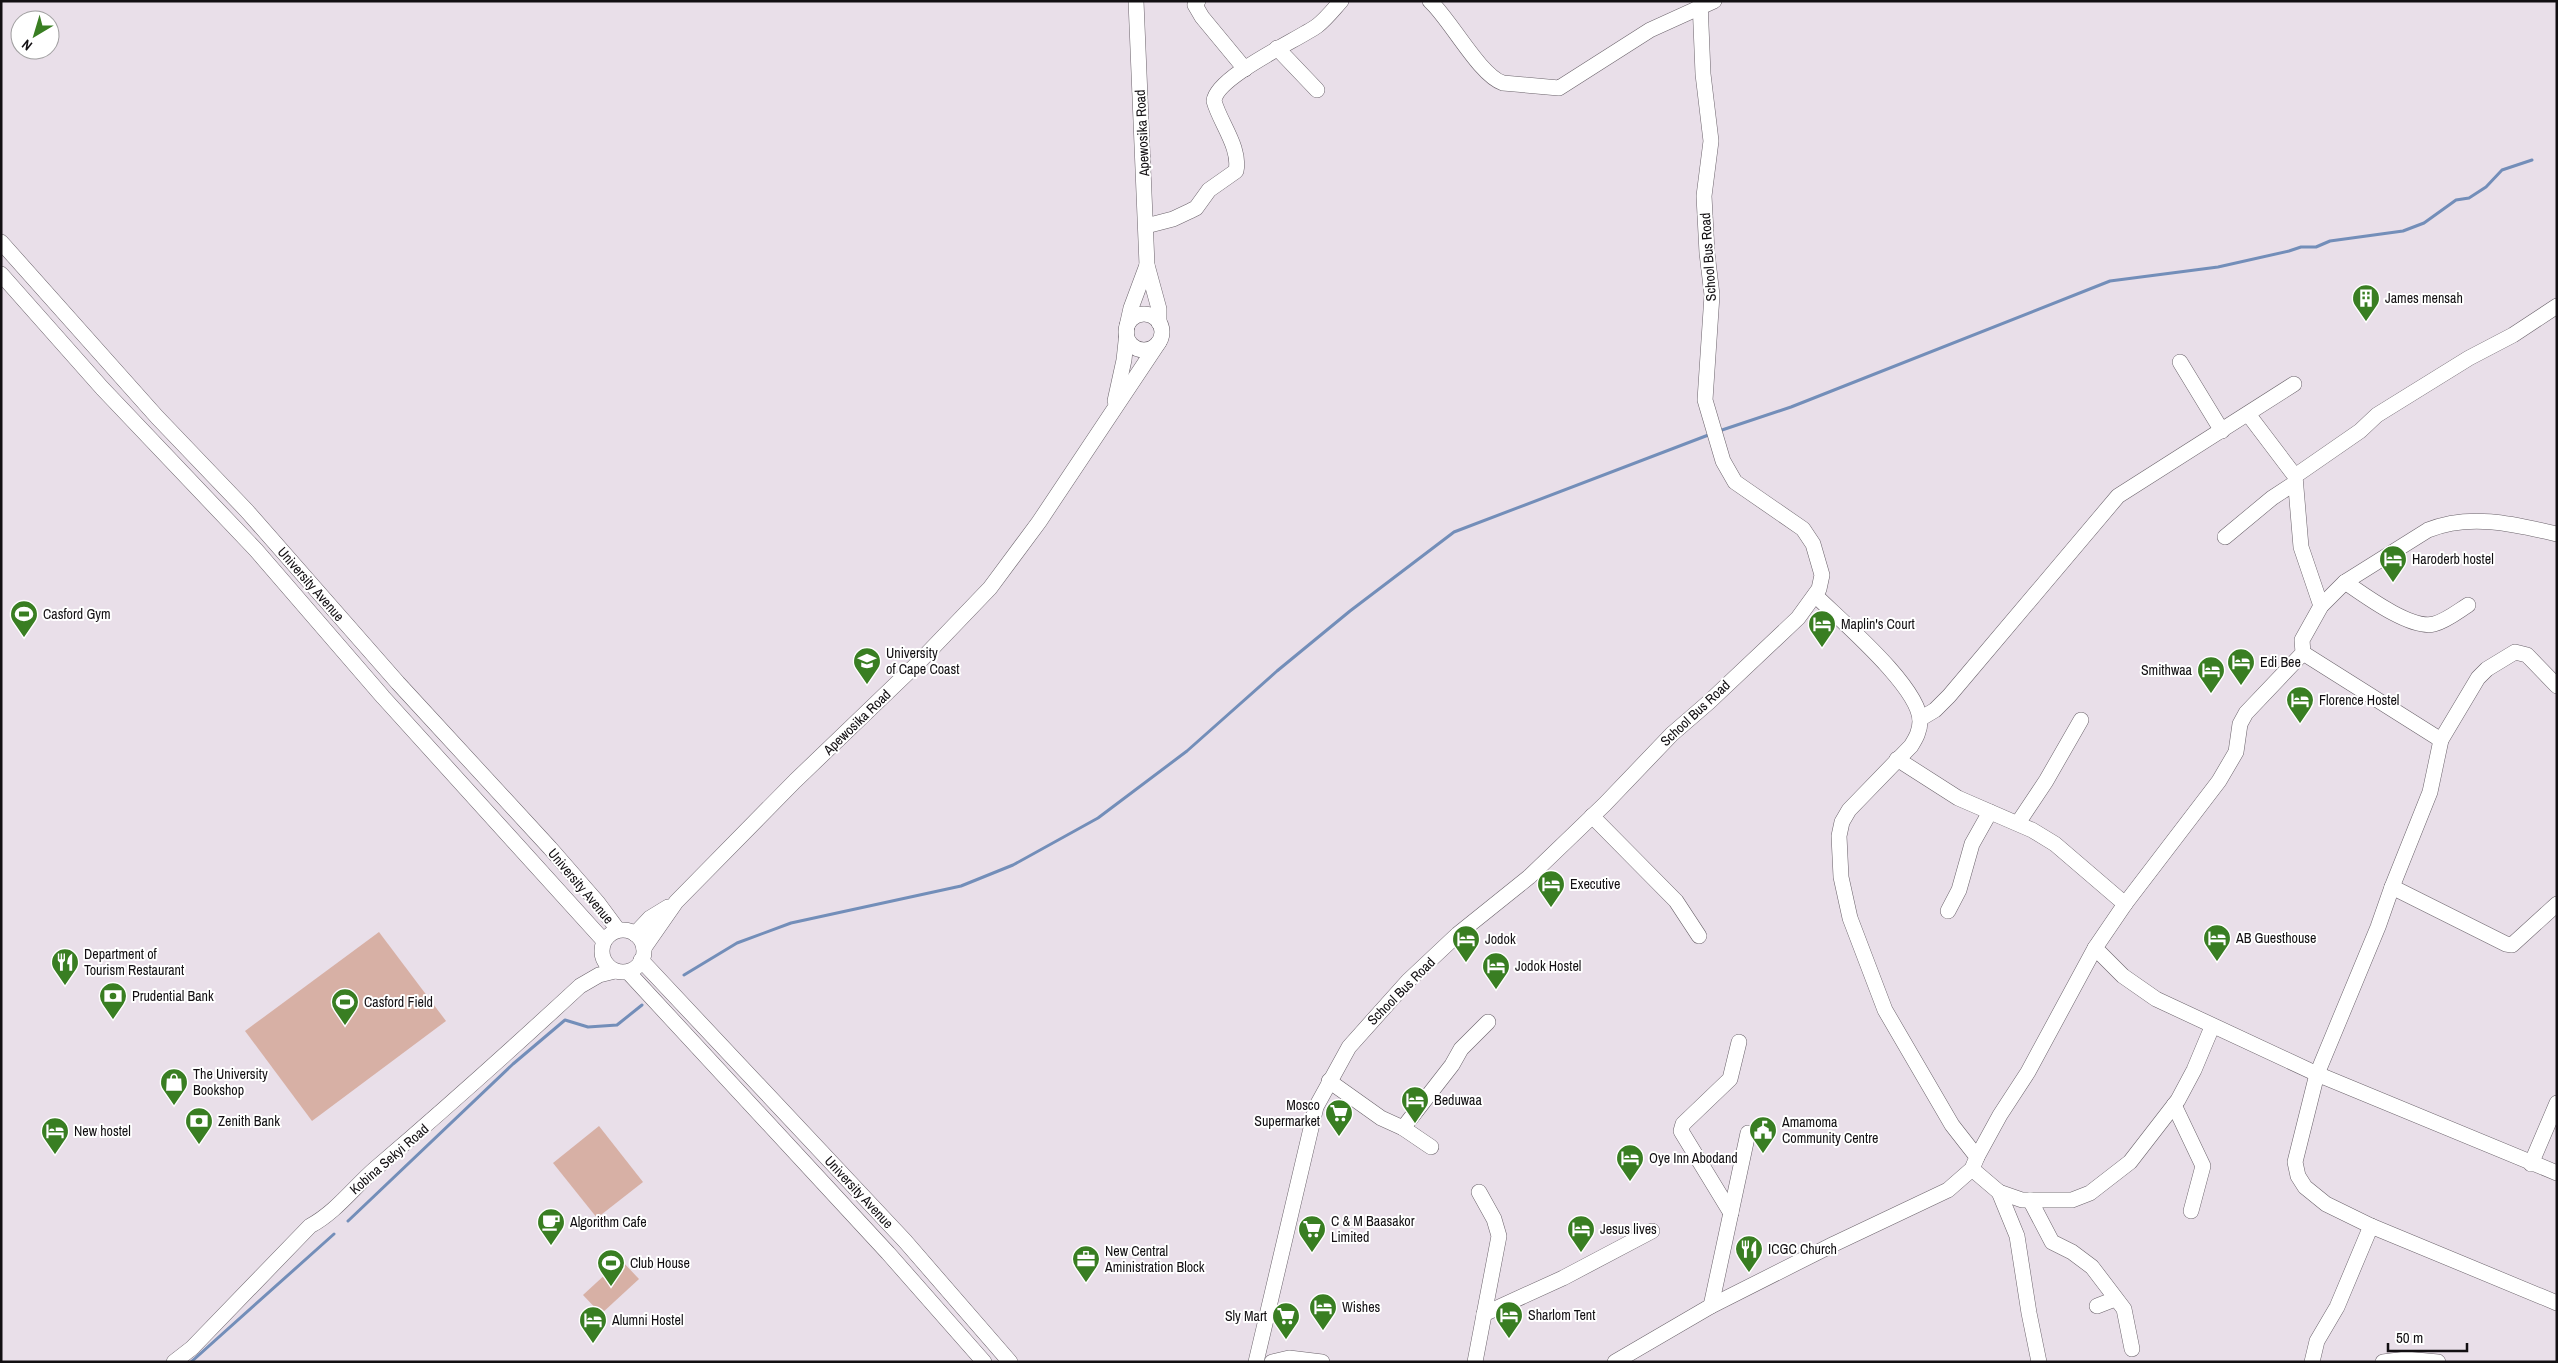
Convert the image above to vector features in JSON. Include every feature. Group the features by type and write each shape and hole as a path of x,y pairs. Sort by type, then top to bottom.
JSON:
{"street":[{"name":"Apewosika Road","path":"1136,1 1147,265 1159,309 1159,322"},
{"path":"1198,1 1196,5 1202,17 1244,69"},
{"path":"1146,226 1173,219 1196,208 1208,190 1236,171 1237,165 1231,143 1214,102 1218,91 1244,69 1318,25 1341,1"},
{"path":"1430,1 1446,7 1463,45 1496,80 1556,89 1650,30 1705,3"},
{"name":"School Bus Road","path":"1256,1362 1316,1107 1349,1047 1408,981 1458,934 1529,877 1672,734 1709,702 1798,618 1814,595 1822,576 1813,544 1803,530 1735,482 1723,462 1705,400 1712,295 1707,253 1704,196 1711,141 1703,74 1705,3"},
{"path":"1277,48 1317,90"},
{"name":"University Avenue","path":"1,242 157,417 247,511 411,697 550,848 598,903 618,930"},
{"name":"Apewosika Road","path":"1114,410 1124,360 1131,308 1147,265"},
{"name":"University Avenue","path":"1,274 96,381 249,543 396,712 507,831 604,941"},
{"path":"2225,537 2295,479 2360,431 2377,415 2469,358 2513,335 2557,306"},
{"path":"1142,314 1152,316 1159,322 1162,332 1159,342 1151,348 1142,349 1129,341 1127,329 1133,318 1142,314"},
{"name":"Apewosika Road","path":"676,902 990,588 1039,522 1159,342"},
{"path":"2180,362 2222,431"},
{"path":"1920,720 1949,696 2118,496 2294,384"},
{"path":"2248,414 2295,479 2301,547 2321,606"},
{"path":"1615,1362 1711,1306 1834,1244 1948,1190 1974,1163 2000,1115 2028,1072 2095,948 2125,904 2220,782 2236,752 2240,724 2246,712 2303,653 2302,640 2321,606 2345,582 2428,530 2442,524 2468,521 2499,522 2557,534"},
{"path":"2345,582 2401,616 2421,624 2432,625 2442,622 2468,605"},
{"path":"1814,595 1891,670 1915,705 1920,720 1917,735 1898,759 1849,810 1842,822 1839,836 1845,899 1884,1010 1974,1163 2000,1192 2017,1236 2039,1362"},
{"path":"2557,686 2527,655 2515,652 2487,669 2478,678 2441,740 2430,792 2378,927 2317,1074 2295,1162 2298,1176 2305,1187 2326,1204 2371,1226 2557,1302"},
{"path":"2303,653 2441,740"},
{"path":"2018,823 2046,781 2081,720"},
{"path":"1898,759 1958,798 2018,823 2055,844 2125,904"},
{"path":"1948,911 1959,890 1972,844 1990,812"},
{"path":"1592,816 1676,901 1699,936"},
{"path":"2392,887 2506,944 2512,945 2557,904"},
{"path":"635,934 650,918 676,902"},
{"path":"603,958 622,972 643,954 676,902"},
{"path":"580,986 603,958 604,941 618,930 635,934 643,954"},
{"path":"2095,948 2122,976 2156,999 2212,1027 2317,1074 2531,1164 2557,1173"},
{"name":"University Avenue","path":"643,954 905,1241 1010,1362"},
{"name":"University Avenue","path":"622,972 782,1136 984,1362"},
{"name":"Kobina Sekyi Road","path":"174,1362 192,1348 310,1226 322,1219 374,1170 426,1127 580,986 599,975 622,972"},
{"path":"1403,1128 1452,1065 1461,1049 1488,1022"},
{"path":"2000,1192 2030,1200 2072,1200 2090,1193 2130,1162 2174,1105 2194,1070 2212,1027"},
{"path":"1731,1213 1681,1131 1684,1124 1730,1079 1739,1042"},
{"path":"1329,1081 1381,1118 1403,1128 1431,1147"},
{"path":"2531,1164 2557,1103"},
{"path":"2174,1105 2203,1166 2191,1211"},
{"path":"1711,1306 1748,1133"},
{"path":"1475,1362 1499,1236 1494,1219 1479,1192"},
{"path":"2030,1200 2052,1242 2072,1252 2092,1267 2124,1309 2132,1348"},
{"path":"2312,1362 2316,1341 2337,1307 2371,1226"},
{"path":"1484,1314 1563,1278 1652,1231"},
{"path":"2098,1306 2115,1299"},
{"path":"1272,1362 1289,1358 1322,1362"},
{"path":"2383,1362 2406,1359 2438,1362"}],"shaded area":[{"name":"Casford Field","path":"379,932 446,1021 312,1121 245,1031"},
{"path":"599,1126 643,1182 597,1218 553,1163"},
{"name":"Club House","path":"621,1260 639,1279 601,1314 583,1295"}],"waterway":[{"path":"1719,431 1791,407 2110,281 2218,267 2301,247 2316,247 2330,241 2403,231 2424,223 2456,200 2469,198 2486,187 2502,170 2532,160"},
{"path":"684,975 737,943 791,923 961,886 1013,865 1098,818 1187,751 1277,671 1350,611 1454,532 1711,434"},
{"path":"348,1221 513,1064 565,1020 588,1027 617,1025 642,1005"},
{"path":"191,1362 334,1234"}],"place":[{"name":"James mensah","path":"2366,322"},
{"name":"Haroderb hostel","path":"2393,583"},
{"name":"Casford Gym","path":"24,638"},
{"name":"Maplin's Court","path":"1822,648"},
{"name":"University of Cape Coast","path":"867,685"},
{"name":"Edi Bee","path":"2241,686"},
{"name":"Smithwaa","path":"2211,694"},
{"name":"Florence Hostel","path":"2300,724"},
{"name":"Executive","path":"1551,908"},
{"name":"AB Guesthouse","path":"2217,962"},
{"name":"Jodok","path":"1466,963"},
{"name":"Department of Tourism Restaurant","path":"65,986"},
{"name":"Jodok Hostel","path":"1496,990"},
{"name":"Prudential Bank","path":"113,1020"},
{"name":"Casford Field","path":"345,1026"},
{"name":"The University Bookshop","path":"174,1106"},
{"name":"Beduwaa","path":"1415,1124"},
{"name":"Mosco Supermarket","path":"1339,1137"},
{"name":"Zenith Bank","path":"199,1145"},
{"name":"Amamoma Community Centre","path":"1763,1154"},
{"name":"New hostel","path":"55,1155"},
{"name":"Oye Inn Abodand","path":"1630,1182"},
{"name":"Algorithm Cafe","path":"551,1246"},
{"name":"C & M Baasakor Limited","path":"1312,1253"},
{"name":"Jesus lives","path":"1581,1253"},
{"name":"ICGC Church","path":"1749,1273"},
{"name":"New Central Aministration Block","path":"1086,1283"},
{"name":"Club House","path":"611,1287"},
{"name":"Wishes","path":"1323,1331"},
{"name":"Sharlom Tent","path":"1509,1339"},
{"name":"Sly Mart","path":"1286,1340"},
{"name":"Alumni Hostel","path":"593,1344"}]}
